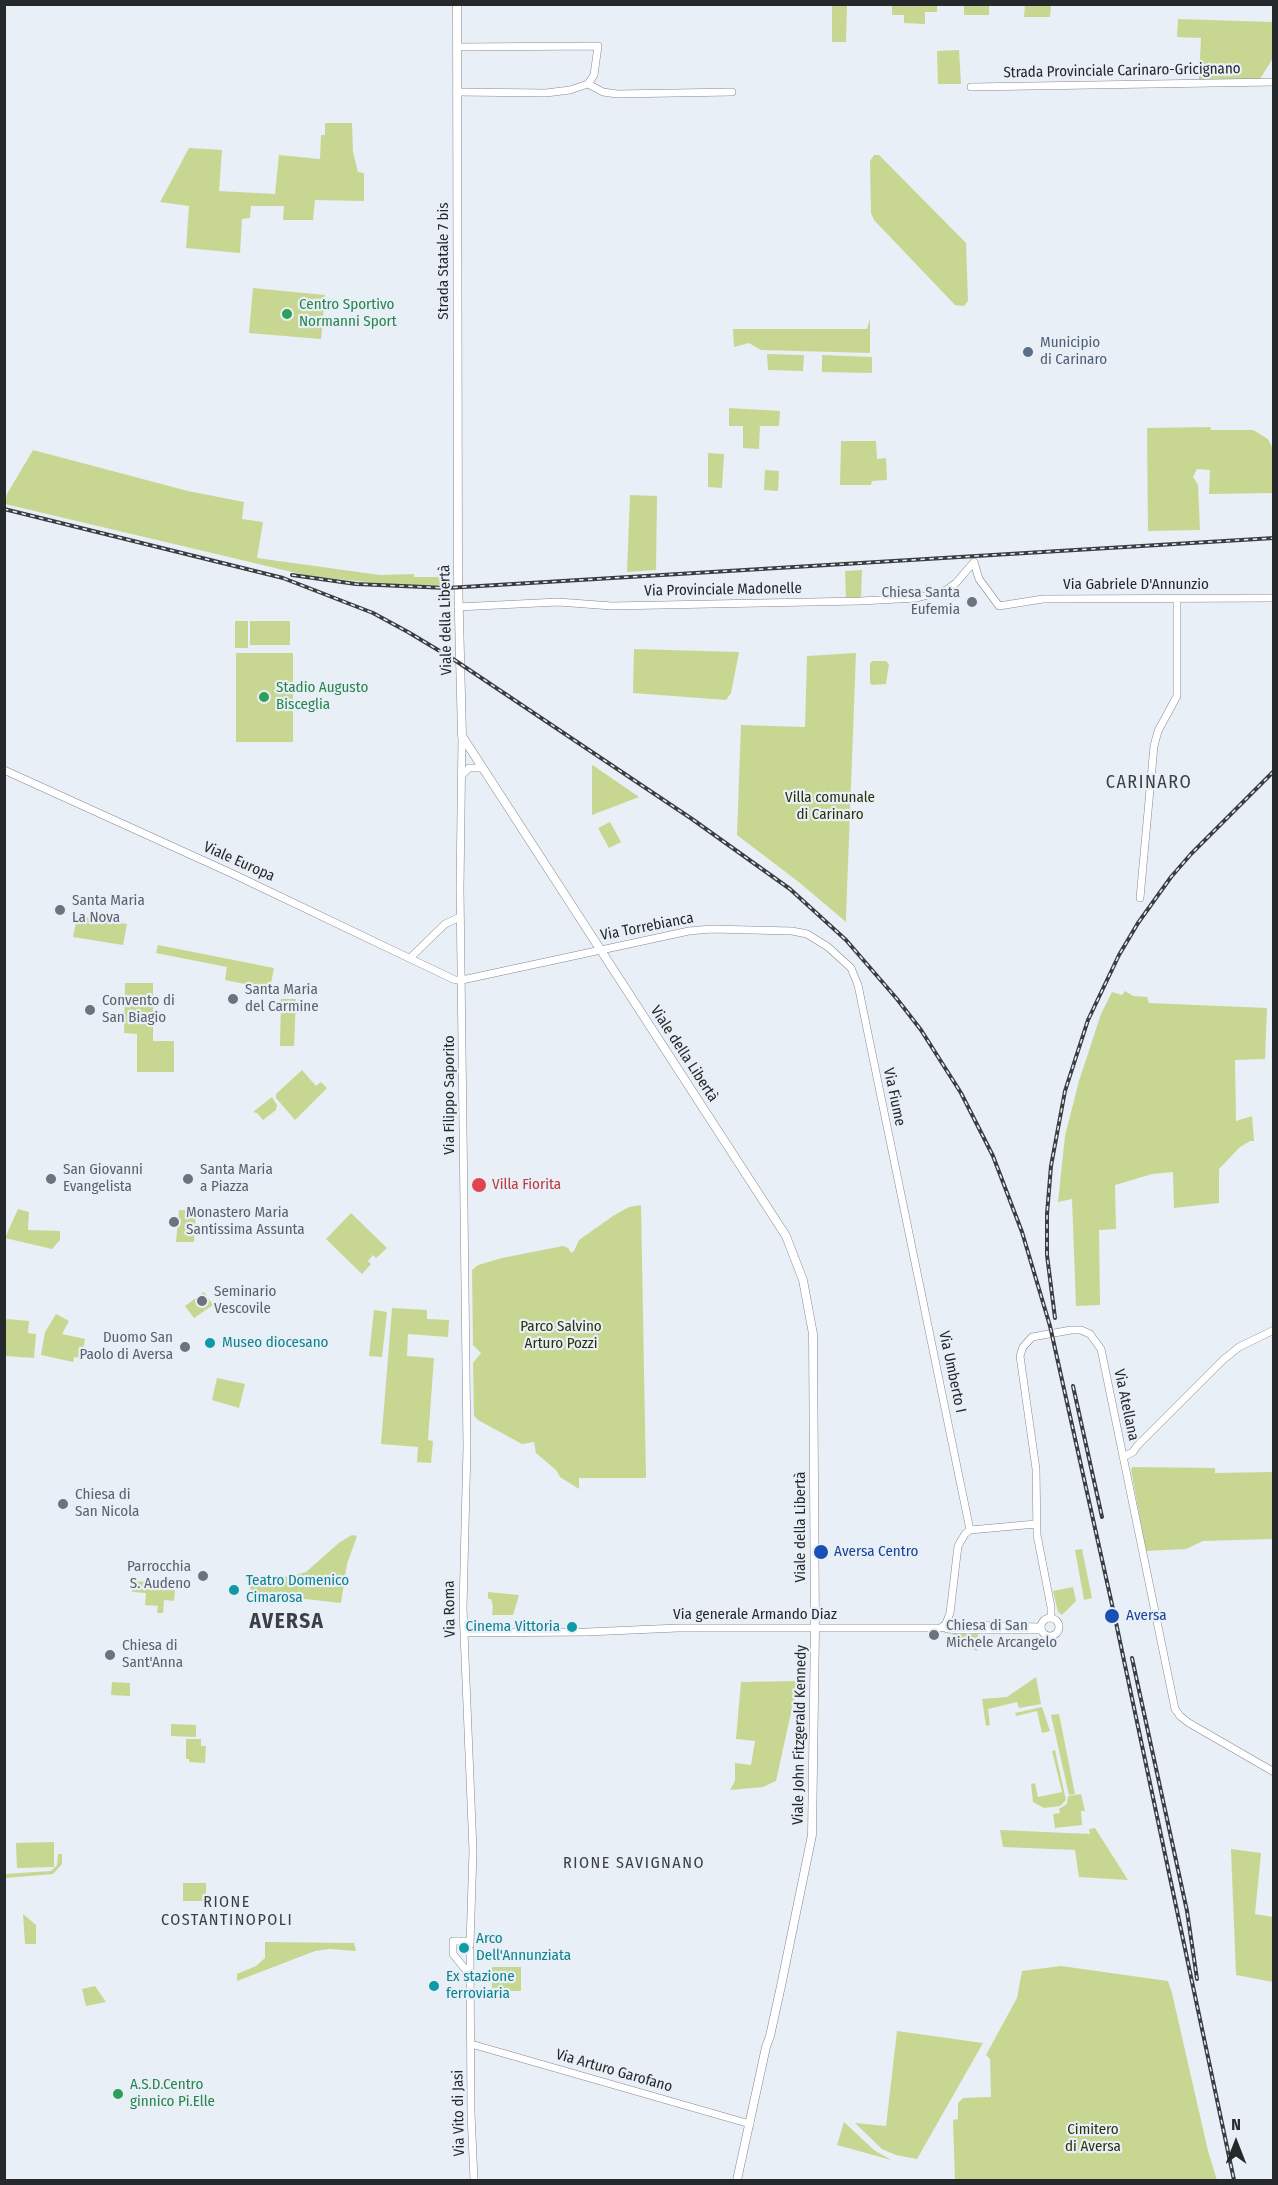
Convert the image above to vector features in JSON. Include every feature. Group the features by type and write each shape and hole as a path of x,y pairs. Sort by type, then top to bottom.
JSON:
{"main road":[{"name":"Strada Statale 7 bis","path":"457,4 459,518"},
{"name":"Viale della Libertà","path":"459,518 458,608 462,736 775,1219 795,1257 803,1280 813,1334 814,1629"},
{"name":"Viale John Fitzgerald Kennedy","path":"737,2181 754,2113 812,1835 814,1629"}],"street":[{"path":"457,47 598,46 594,75 588,84 570,90 546,93 457,92"},
{"name":"Strada Provinciale Carinaro-Gricignano","path":"971,87 1274,82"},
{"path":"588,84 603,92 617,94 732,92"},
{"name":"Via Provinciale Madonelle","path":"458,608 558,602 612,606 860,602 917,598 946,590 956,583 974,562"},
{"name":"Via Gabriele D'Annunzio","path":"974,562 978,579 999,606 1043,599 1274,598"},
{"path":"1140,898 1154,746 1177,696 1177,598"},
{"name":"Via Filippo Saporito","path":"462,736 460,917 465,1273"},
{"path":"461,776 469,768 482,768"},
{"name":"Viale Europa","path":"4,770 233,874 455,980 462,980"},
{"path":"410,958 445,924 460,917"},
{"name":"Via Torrebianca","path":"462,980 700,930 792,931 807,934 828,947 851,968 856,980"},
{"name":"Via Fiume","path":"856,980 906,1220"},
{"name":"Via Umberto I","path":"906,1220 937,1361 970,1530"},
{"name":"Via Roma","path":"465,1273 467,1447 464,1524 464,1659 473,1851 469,1974 471,2044"},
{"name":"Via Atellana","path":"1051,1618 1036,1524 1036,1469 1020,1356 1027,1341 1032,1337 1081,1330 1090,1334 1101,1349 1175,1709 1189,1723 1274,1772"},
{"path":"1122,1454 1134,1448 1223,1360 1239,1347 1274,1330"},
{"path":"1120,1442 1134,1448"},
{"path":"1125,1466 1134,1448"},
{"path":"945,1627 950,1613 958,1546 965,1534 970,1530 1036,1524"},
{"path":"1051,1618 1057,1620 1059,1626 1056,1634 1048,1636 1041,1628 1044,1620 1051,1618"},
{"name":"Via generale Armando Diaz","path":"464,1633 959,1625 1041,1628"},
{"path":"469,1974 453,1954 453,1941 470,1946"},
{"name":"Via Arturo Garofano","path":"471,2044 750,2124"},
{"name":"Via Vito di Jasi","path":"471,2044 474,2181"}],"green space":[{"path":"832,5 847,5 846,42 832,42"},
{"path":"892,5 937,5 937,12 925,12 925,24 904,23 904,15 892,15"},
{"path":"966,5 989,5 989,15 964,15"},
{"path":"1025,5 1051,5 1050,17 1024,17"},
{"path":"1178,19 1273,22 1273,58 1260,79 1199,80 1201,38 1177,37"},
{"path":"959,50 961,84 938,84 937,51"},
{"path":"325,123 352,123 353,152 358,172 364,173 364,201 315,200 313,220 283,220 284,206 251,206 250,218 242,219 240,253 186,248 189,206 160,202 189,148 222,150 219,191 275,194 279,155 320,159 321,135 325,135"},
{"path":"874,155 879,155 966,243 968,301 964,306 955,305 874,220 871,213 870,161"},
{"name":"Centro Sportivo Normanni Sport","path":"253,288 325,295 321,339 249,333"},
{"path":"870,319 870,353 761,350 749,343 734,347 733,329 867,329"},
{"path":"767,354 804,355 803,371 768,370"},
{"path":"822,355 872,357 872,373 822,372"},
{"path":"729,408 780,411 779,426 760,426 759,449 743,448 743,426 729,426"},
{"path":"1210,427 1211,430 1253,430 1268,439 1273,449 1273,493 1209,494 1210,470 1197,469 1193,477 1198,485 1200,530 1148,531 1147,428"},
{"path":"841,441 876,441 877,459 886,458 887,480 872,481 871,485 840,485"},
{"path":"33,450 188,491 244,502 242,519 263,522 257,558 380,575 414,574 414,577 448,577 452,585 395,585 309,576 5,504 7,494"},
{"path":"708,453 724,454 722,488 708,487"},
{"path":"765,470 779,471 778,491 764,490"},
{"path":"630,495 657,496 656,570 627,572"},
{"path":"862,570 861,598 846,598 845,571"},
{"path":"235,621 248,621 248,648 235,648"},
{"path":"250,621 290,621 290,645 250,645"},
{"path":"634,649 739,652 731,693 726,700 633,693"},
{"name":"Stadio Augusto Bisceglia","path":"236,653 293,653 293,742 236,742"},
{"name":"Villa comunale di Carinaro","path":"856,653 846,922 737,835 741,725 805,727 807,656"},
{"path":"872,661 886,661 889,664 886,684 872,685 870,683"},
{"path":"592,765 594,766 639,797 592,815"},
{"path":"610,822 621,842 609,848 598,828"},
{"path":"77,916 127,924 123,945 73,937"},
{"path":"158,945 274,968 270,989 225,980 227,967 156,953"},
{"path":"125,983 153,983 153,1041 174,1041 174,1072 137,1072 137,1034 124,1033"},
{"path":"1125,991 1133,996 1147,997 1149,1003 1267,1008 1265,1059 1235,1060 1236,1121 1252,1116 1254,1141 1240,1147 1219,1169 1219,1203 1174,1208 1173,1172 1152,1174 1115,1185 1116,1229 1099,1230 1100,1305 1076,1306 1072,1199 1058,1202 1065,1136 1079,1081 1101,1014 1112,992 1122,995"},
{"path":"281,999 296,999 294,1046 280,1046"},
{"path":"302,1070 316,1086 321,1082 327,1088 295,1120 276,1098 276,1094"},
{"path":"272,1097 277,1105 276,1110 263,1120 253,1112"},
{"name":"Parco Salvino Arturo Pozzi","path":"641,1205 646,1478 579,1478 579,1489 560,1477 556,1470 536,1453 534,1442 522,1444 474,1416 473,1363 481,1353 473,1345 472,1270 478,1265 502,1258 563,1246 571,1253 579,1240 613,1216 629,1207"},
{"path":"18,1209 29,1212 28,1230 60,1231 60,1240 52,1249 5,1238"},
{"path":"179,1210 196,1211 194,1242 176,1242"},
{"path":"351,1213 387,1248 376,1258 373,1255 368,1261 371,1264 362,1274 326,1239"},
{"path":"204,1292 213,1305 194,1318 185,1306"},
{"path":"392,1308 427,1310 427,1319 449,1320 448,1337 408,1334 407,1356 434,1358 428,1440 433,1441 431,1463 417,1462 418,1447 381,1444"},
{"path":"374,1310 387,1312 382,1357 369,1356"},
{"path":"56,1314 69,1321 62,1334 85,1339 81,1358 74,1357 73,1362 41,1355 45,1332"},
{"path":"7,1319 29,1321 28,1333 36,1334 34,1358 5,1356 5,1322"},
{"path":"217,1378 245,1384 239,1408 212,1400"},
{"path":"1132,1467 1215,1468 1215,1473 1273,1472 1273,1539 1203,1541 1186,1549 1146,1551"},
{"path":"352,1535 357,1536 347,1564 341,1603 305,1599 252,1598 249,1580 293,1576 306,1572 340,1542"},
{"path":"1082,1549 1092,1598 1084,1600 1075,1550"},
{"path":"132,1581 148,1582 148,1589 175,1590 174,1601 164,1600 163,1613 157,1613 158,1606 145,1605 146,1593 132,1592"},
{"path":"1073,1587 1076,1601 1062,1615 1058,1612 1053,1591"},
{"path":"488,1592 519,1595 513,1615 492,1615 493,1606 491,1599 488,1599"},
{"path":"953,1634 978,1634 977,1651 956,1640"},
{"path":"1036,1677 1041,1704 1019,1708 1017,1702 988,1709 990,1725 986,1726 982,1699 1007,1697"},
{"path":"798,1681 776,1781 763,1787 730,1790 735,1781 735,1763 751,1765 755,1741 736,1739 741,1682"},
{"path":"112,1682 130,1683 130,1696 111,1695"},
{"path":"1042,1707 1050,1731 1042,1733 1037,1711 1016,1716 1015,1713"},
{"path":"1059,1714 1075,1794 1069,1795 1051,1715"},
{"path":"171,1724 196,1725 196,1737 171,1736"},
{"path":"186,1739 201,1739 201,1746 206,1746 205,1763 189,1762 189,1759 186,1759"},
{"path":"1055,1750 1066,1800 1060,1806 1044,1808 1033,1802 1031,1784 1035,1783 1038,1797 1062,1792 1052,1751"},
{"path":"1081,1794 1085,1811 1081,1811 1082,1825 1055,1828 1053,1814 1060,1813 1059,1809 1067,1804 1068,1796"},
{"path":"1095,1828 1128,1880 1079,1877 1075,1850 1003,1847 1000,1830 1090,1834 1089,1829"},
{"path":"54,1842 54,1867 17,1868 16,1843"},
{"path":"1231,1849 1261,1853 1255,1914 1273,1917 1273,1982 1236,1975"},
{"path":"58,1854 62,1854 62,1864 53,1874 5,1878 5,1874 51,1871 57,1865"},
{"path":"183,1883 206,1883 206,1901 183,1901"},
{"path":"23,1914 36,1925 36,1944 25,1944"},
{"path":"265,1942 354,1943 356,1951 329,1949 315,1951 237,1981 237,1974 256,1966 265,1958"},
{"name":"Cimitero di Aversa","path":"1061,1966 1168,1981 1208,2151 1217,2180 955,2180 953,2120 958,2119 958,2103 963,2098 991,2097 990,2059 986,2055 1017,1998 1022,1971"},
{"path":"492,1967 521,1967 521,1991 492,1991"},
{"path":"95,1986 106,2002 86,2006 82,1989"},
{"path":"897,2031 983,2043 917,2159 896,2155 882,2149 855,2123 886,2126"},
{"path":"844,2122 874,2150 891,2160 837,2145"}],"railway":[{"path":"4,509 283,578 373,613 408,632 453,659 692,819 790,889 846,940 921,1030 961,1093 993,1156 1022,1232 1050,1326 1115,1618 1234,2180"},
{"path":"292,575 356,584 447,588 1274,538"},
{"path":"1055,1318 1047,1255 1047,1214 1051,1166 1065,1091 1088,1020 1119,955 1138,923 1171,877 1274,771"},
{"path":"1073,1386 1102,1517"},
{"path":"1132,1658 1187,1911 1197,1979"}],"place":[{"name":"Centro Sportivo Normanni Sport","path":"287,314"},
{"name":"Municipio di Carinaro","path":"1028,352"},
{"name":"Chiesa Santa Eufemia","path":"972,602"},
{"name":"Stadio Augusto Bisceglia","path":"264,697"},
{"name":"Santa Maria La Nova","path":"60,910"},
{"name":"Santa Maria del Carmine","path":"233,999"},
{"name":"Convento di San Biagio","path":"90,1010"},
{"name":"San Giovanni Evangelista","path":"51,1179"},
{"name":"Santa Maria a Piazza","path":"188,1179"},
{"name":"Villa Fiorita","path":"479,1185"},
{"name":"Monastero Maria Santissima Assunta","path":"174,1222"},
{"name":"Seminario Vescovile","path":"202,1301"},
{"name":"Museo diocesano","path":"210,1343"},
{"name":"Duomo San Paolo di Aversa","path":"185,1347"},
{"name":"Chiesa di San Nicola","path":"63,1504"},
{"name":"Aversa Centro","path":"821,1552"},
{"name":"Parrocchia S. Audeno","path":"203,1576"},
{"name":"Teatro Domenico Cimarosa","path":"234,1590"},
{"name":"Aversa","path":"1112,1616"},
{"name":"Cinema Vittoria","path":"572,1627"},
{"name":"Chiesa di San Michele Arcangelo","path":"934,1635"},
{"name":"Chiesa di Sant'Anna","path":"110,1655"},
{"name":"Arco Dell'Annunziata","path":"464,1948"},
{"name":"Ex stazione ferroviaria","path":"434,1986"},
{"name":"A.S.D.Centro ginnico Pi.Elle","path":"118,2094"}],"district":[{"name":"CARINARO","path":"1149,783"},
{"name":"AVERSA","path":"287,1622"},
{"name":"RIONE SAVIGNANO","path":"634,1864"},
{"name":"RIONE COSTANTINOPOLI","path":"227,1912"}]}
